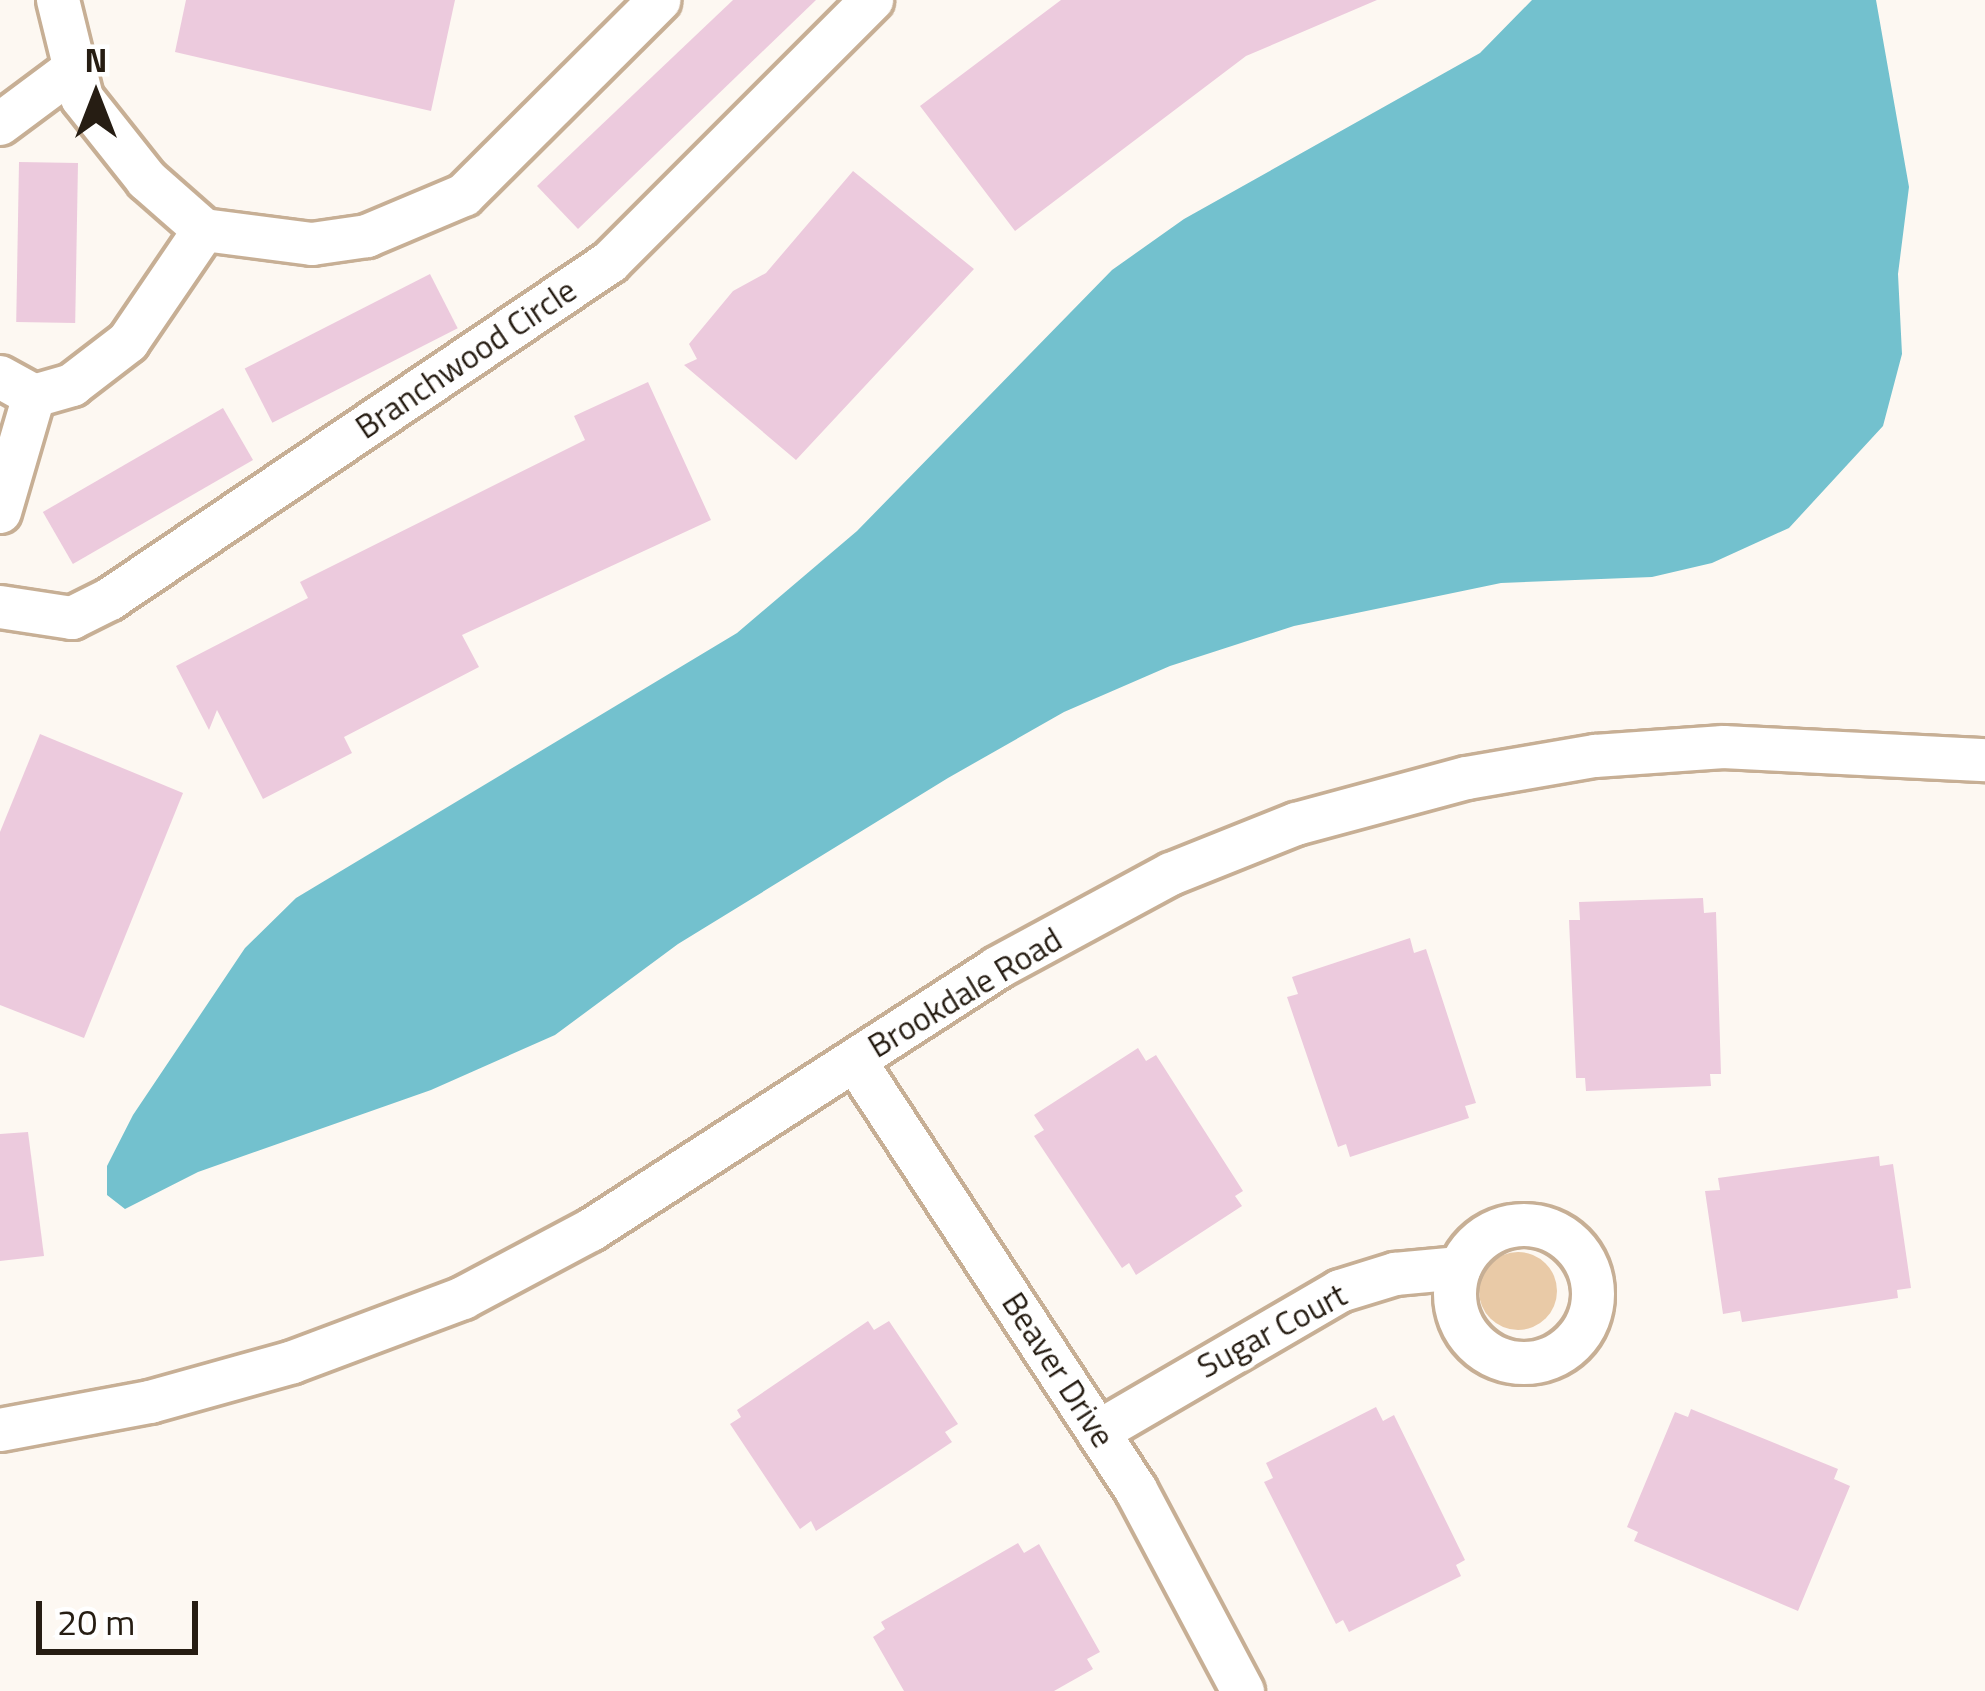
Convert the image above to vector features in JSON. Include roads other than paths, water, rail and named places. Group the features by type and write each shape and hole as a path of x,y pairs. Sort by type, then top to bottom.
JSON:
{"street":[{"path":"58,0 71,71 104,130 204,230 312,244 418,219 464,195 660,0"},
{"name":"Branchwood Circle","path":"0,608 71,617 110,599 610,262 872,0"},
{"path":"0,124 71,71"},
{"path":"0,512 17,387 72,385 128,342 204,230"},
{"name":"Brookdale Road","path":"0,1430 150,1402 293,1362 463,1298 591,1229 997,968 1171,874 1296,824 1467,778 1595,756 1724,747 1985,760"},
{"name":"Beaver Drive","path":"855,1061 1169,1545 1243,1691"},
{"name":"Sugar Court","path":"1098,1432 1340,1291 1460,1268"}],"water":[{"path":"1532,0 1876,0 1909,187 1898,274 1902,354 1883,426 1789,528 1712,563 1652,577 1501,583 1294,626 1170,666 1064,712 948,778 678,944 555,1035 431,1090 198,1172 125,1209 107,1195 107,1166 133,1115 245,948 296,898 737,633 857,531 1112,270 1184,219 1480,53"}]}
